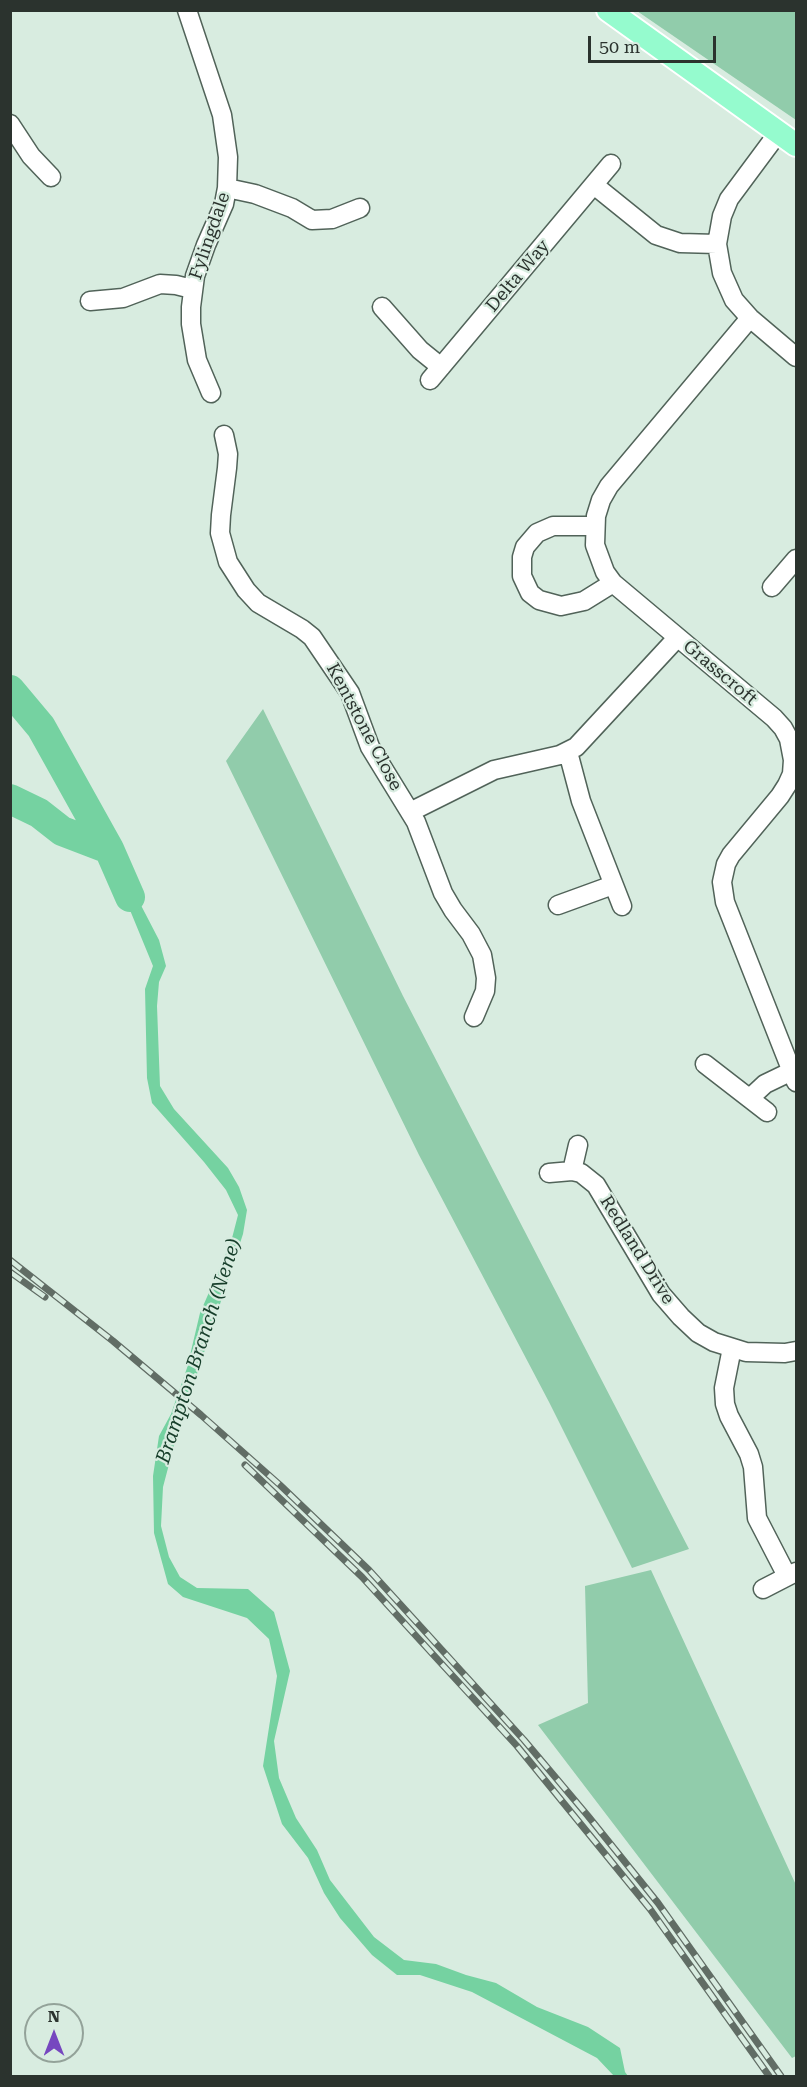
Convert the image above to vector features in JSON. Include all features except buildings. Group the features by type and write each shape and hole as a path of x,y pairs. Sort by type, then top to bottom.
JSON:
{"main road":[{"path":"608,10 787,139"}],"street":[{"name":"Fylingdale","path":"187,10 222,115 228,157 224,204 206,245 192,289 193,342 197,360 211,393"},
{"path":"10,124 31,156 51,177"},
{"path":"787,139 729,200 722,216 717,244 728,287 740,309 796,357"},
{"name":"Delta Way","path":"382,307 436,373 611,164"},
{"path":"594,185 656,235 680,243 717,244"},
{"path":"227,188 264,197 292,208 312,220 332,219 360,208"},
{"path":"90,301 130,296 160,284 192,289"},
{"name":"Grasscroft","path":"750,318 609,486 601,500 594,526 598,558 613,583 774,718 789,739 795,760 792,774 780,796 731,855 723,873 725,902 794,1077 765,1084 750,1098"},
{"name":"Kentstone Close","path":"224,435 228,454 220,533 228,562 246,590 258,603 312,637 350,693 370,747 410,812 443,893 478,944 486,978 485,991 474,1017"},
{"path":"594,526 554,526 537,533 522,556 522,576 531,593 539,600 561,606 584,601 613,583"},
{"path":"772,587 796,559"},
{"name":"Kentstone Close","path":"410,812 494,770 567,752 582,740 676,638"},
{"path":"567,752 581,801 622,906"},
{"path":"558,905 613,885"},
{"path":"705,1064 767,1112"},
{"path":"549,1173 572,1171 578,1145"},
{"name":"Redland Drive","path":"572,1171 580,1173 596,1185 661,1294 698,1333 732,1348 766,1353 796,1351"},
{"path":"732,1348 725,1380 725,1404 753,1467 757,1518 792,1574 763,1589"}],"shaded area":[{"path":"637,11 796,11 796,120"},
{"path":"263,709 403,996 689,1549 632,1568 549,1402 419,1155 226,761"},
{"path":"651,1570 796,1885 796,2056 792,2058 538,1725 588,1703 585,1586"}],"water":[{"path":"98,852 118,861 159,940 166,966 159,982 157,1006 160,1086 174,1109 228,1168 239,1187 247,1210 243,1234 176,1438 163,1487 161,1526 169,1557 180,1577 197,1588 248,1589 274,1612 290,1671 274,1741 279,1778 296,1818 317,1850 330,1880 374,1937 404,1960 436,1964 496,1983 537,2007 588,2027 620,2048 628,2076 614,2076 597,2058 472,1992 420,1975 397,1975 372,1955 340,1918 324,1893 308,1858 282,1824 263,1766 277,1676 269,1639 247,1618 183,1597 168,1584 154,1533 153,1476 159,1436 171,1414 187,1368 200,1313 231,1242 238,1215 226,1190 152,1103 147,1078 145,989 153,966 118,881 104,864"}],"waterway":[{"name":"Brampton Branch (Nene)","path":"10,690 41,727 109,849 130,897"},
{"path":"10,799 39,813 62,831 109,849"}],"railway":[{"path":"10,1260 113,1341 201,1415 280,1485 369,1570 524,1740 588,1816 658,1903 781,2076"},
{"path":"10,1272 45,1297"},
{"path":"245,1465 362,1577 517,1746 650,1909 769,2076"}]}
